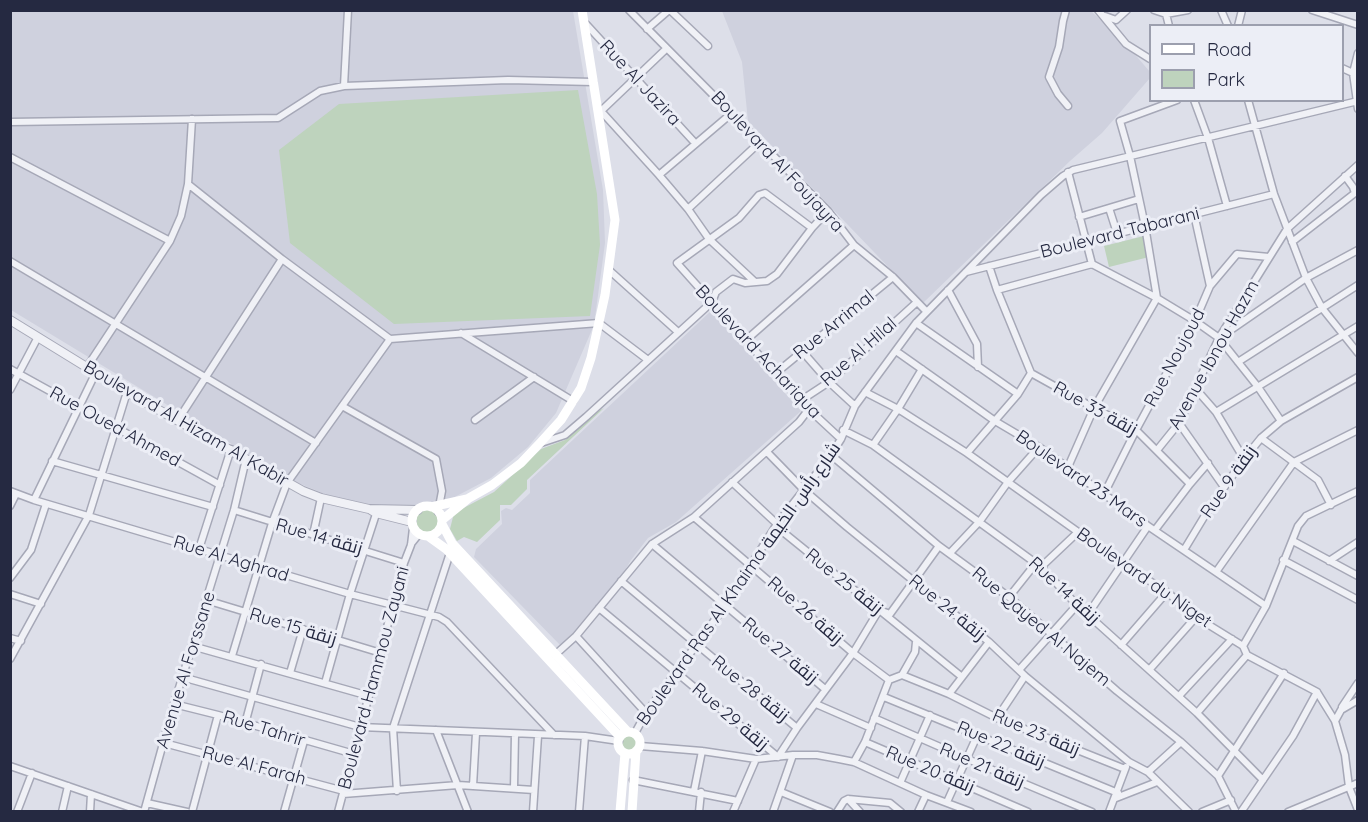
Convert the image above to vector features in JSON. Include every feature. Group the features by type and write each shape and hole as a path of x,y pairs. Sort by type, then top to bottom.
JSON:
{"main road":[{"path":"439,513 469,498 521,463 561,420 581,388 599,322 609,270 615,220 600,111 593,82 582,10"},
{"path":"439,513 469,498"},
{"path":"626,736 556,654 452,543 439,513 424,507 418,510 413,515 418,530 450,553 626,736 639,738 633,780 632,812"},
{"path":"418,530 437,532 439,513"},
{"path":"620,812 624,753 620,748 626,736"},
{"path":"624,753 631,754 638,748"}],"street":[{"path":"344,86 348,10"},
{"name":"Boulevard Al Foujayra","path":"629,10 828,211 854,245 893,277 926,311"},
{"path":"647,29 669,10 708,46"},
{"path":"1066,10 1062,21 1059,47 1049,77 1068,106"},
{"path":"1101,13 1116,20 1127,10"},
{"path":"1154,10 1166,14 1188,10"},
{"path":"1221,10 1227,24"},
{"path":"1312,10 1358,25"},
{"path":"1101,13 1126,44 1149,58"},
{"path":"1166,14 1168,24"},
{"name":"Rue Al Jazira","path":"584,23 695,143"},
{"path":"666,49 600,111 688,209 709,239 754,282"},
{"path":"1357,104 1353,73 1358,53"},
{"path":"1344,69 1353,73"},
{"path":"10,122 278,118 320,91 344,86 508,80 593,82"},
{"path":"1068,467 1094,408 1156,298 1145,226 1120,120 1171,102"},
{"path":"1195,102 1208,138 1227,206"},
{"path":"1248,102 1274,195 1306,278 1322,308 1358,353"},
{"name":"Boulevard Ras Al Khaima شارع رأس الخيمة","path":"626,736 677,673 726,606 777,524 831,455 841,439 855,405 916,323 1041,195 1068,172 1357,104"},
{"path":"659,175 732,113"},
{"path":"87,367 170,241 181,216 188,184 192,119"},
{"path":"688,209 760,142"},
{"path":"10,157 170,241"},
{"name":"Avenue Ibnou Hazm","path":"1158,449 1179,423 1219,338 1287,229 1358,165"},
{"path":"1068,172 1092,264"},
{"path":"1292,242 1354,193 1353,187 1345,176"},
{"path":"188,184 282,259 390,339 599,322 648,360"},
{"path":"709,239 739,218 759,195 765,193 812,228"},
{"name":"Boulevard Tabarani","path":"966,272 1274,195"},
{"path":"1079,217 1139,200"},
{"path":"1109,208 1117,233"},
{"path":"540,443 565,435 712,302 716,292 733,279 745,283 767,281 777,274 828,211"},
{"path":"1194,214 1210,286"},
{"name":"Boulevard Achariqua","path":"709,239 677,263 800,401 841,439"},
{"path":"745,341 854,245"},
{"path":"1219,338 1306,278 1358,250"},
{"name":"Rue Noujoud","path":"1104,494 1136,429 1196,321 1210,286 1238,254 1257,254 1269,257"},
{"path":"178,420 282,259"},
{"path":"10,261 316,443"},
{"path":"997,290 1092,264 1196,321 1219,338 1258,387 1281,421"},
{"path":"967,453 1032,373 989,266"},
{"path":"609,270 678,332"},
{"name":"Rue Arrimal","path":"776,373 893,277"},
{"path":"1238,362 1358,285"},
{"path":"948,290 977,344 978,367"},
{"name":"Rue Al Hilal","path":"800,401 829,382 917,302"},
{"name":"Boulevard Al Hizam Al Kabir","path":"10,320 127,392 231,449 287,483 321,498 375,510 418,530"},
{"path":"916,323 1017,394"},
{"path":"1216,412 1358,326"},
{"path":"460,333 573,401"},
{"path":"10,390 38,337"},
{"path":"232,656 258,566 287,483 390,339"},
{"path":"802,351 829,382 855,405"},
{"name":"Boulevard 23 Mars","path":"896,351 994,421 1040,447 1148,526 1266,606"},
{"name":"Rue Oued Ahmed","path":"10,369 117,426 219,485"},
{"path":"873,445 922,369"},
{"path":"33,500 96,372"},
{"name":"Rue 33 زنقة","path":"1032,373 1136,429 1190,484"},
{"path":"475,420 534,377"},
{"name":"Rue 9 زنقة","path":"1184,550 1224,488 1261,438 1281,421 1358,377"},
{"path":"1195,388 1216,412 1244,459"},
{"path":"10,659 89,515 127,392"},
{"name":"Boulevard du Niget","path":"865,392 898,409 967,453 1123,564 1167,592 1196,617 1243,646"},
{"path":"342,406 436,459 442,491 439,513"},
{"path":"556,654 576,636 652,544 694,517 799,422 809,409"},
{"path":"1179,423 1224,488"},
{"name":"Rue 14 زنقة","path":"843,430 873,445 1039,565 1077,605 1197,713 1263,780"},
{"path":"1216,572 1294,462 1358,430"},
{"path":"1261,438 1318,480 1331,504"},
{"path":"950,553 980,521 1008,482 1040,447"},
{"path":"199,549 231,449"},
{"name":"Rue 24 زنقة","path":"767,452 804,490 989,642 1025,676 1129,762 1148,772"},
{"name":"Rue Qayed Al Najem","path":"831,455 939,546 1009,597 1117,691 1180,742 1218,776 1236,812"},
{"name":"Avenue Al Forssane","path":"144,812 174,704 221,555 246,459"},
{"path":"52,460 213,507"},
{"path":"1155,530 1208,463"},
{"name":"Rue 25 زنقة","path":"732,482 783,532 962,677"},
{"path":"10,506 13,493"},
{"name":"Rue Al Aghrad","path":"13,493 350,594 430,613"},
{"path":"1357,494 1306,516 1298,526 1266,606 1243,646 1247,655 1317,692 1335,722 1345,755 1349,787 1358,810"},
{"path":"314,535 321,498"},
{"path":"10,578 31,550 46,504"},
{"name":"Rue 14 زنقة","path":"234,510 404,563"},
{"path":"325,683 375,510"},
{"name":"Boulevard Al Hizam Al Kabir","path":"375,510 418,510"},
{"name":"Rue 26 زنقة","path":"694,517 853,653 889,680"},
{"path":"1088,614 1148,526"},
{"name":"Boulevard Hammou Zayani","path":"338,812 404,563 418,530"},
{"path":"1009,597 1039,565 1078,532"},
{"path":"1293,541 1358,576"},
{"path":"1329,561 1358,542"},
{"name":"Rue 27 زنقة","path":"652,544 825,688"},
{"path":"778,757 825,688 853,653 879,610 890,614 939,546"},
{"path":"397,791 393,728 450,553"},
{"path":"1283,560 1358,600"},
{"name":"Rue 28 زنقة","path":"621,581 797,728"},
{"path":"1121,645 1167,592"},
{"path":"10,594 41,604"},
{"name":"Rue 15 زنقة","path":"206,600 381,653"},
{"path":"1019,670 1077,605"},
{"name":"Rue 29 زنقة","path":"599,608 778,757"},
{"path":"430,613 447,622 554,735"},
{"path":"1150,669 1196,617"},
{"path":"290,673 303,629"},
{"path":"576,636 646,713"},
{"path":"10,638 21,641"},
{"path":"1179,696 1232,639"},
{"path":"854,762 884,698 889,680 902,675 915,652 916,642"},
{"path":"949,694 989,642"},
{"path":"192,646 369,696"},
{"path":"1197,713 1247,655"},
{"path":"245,724 261,664"},
{"path":"1218,776 1284,674"},
{"name":"Rue 23 زنقة","path":"902,675 949,694 997,718 1125,769"},
{"path":"997,718 1025,676"},
{"path":"183,677 253,695 360,728 538,736 626,736"},
{"path":"1335,722 1358,683"},
{"path":"1241,812 1293,736 1317,692"},
{"name":"Rue 22 زنقة","path":"884,698 930,715 1117,795"},
{"path":"1341,710 1358,700"},
{"name":"Rue Tahrir","path":"174,704 354,754"},
{"path":"816,704 871,728"},
{"path":"192,812 218,715"},
{"path":"900,783 930,715"},
{"name":"Rue 21 زنقة","path":"874,718 1092,812"},
{"path":"436,730 468,812"},
{"path":"473,786 476,733"},
{"path":"513,789 515,734"},
{"path":"532,812 538,736"},
{"path":"579,812 585,736"},
{"path":"947,802 977,736"},
{"path":"284,812 304,741"},
{"name":"Rue 20 زنقة","path":"865,742 1028,812"},
{"path":"1180,742 1148,772 1189,812"},
{"name":"Rue Al Farah","path":"164,743 294,777 343,793 458,785 534,790"},
{"path":"638,748 702,751 756,759 794,754 817,755 854,762 926,795 970,812"},
{"path":"699,812 698,792 702,751"},
{"path":"773,812 794,754"},
{"path":"735,811 756,759"},
{"path":"1109,812 1129,762"},
{"path":"10,766 144,812"},
{"path":"17,812 32,773"},
{"path":"633,780 738,801"},
{"path":"1117,795 1157,782"},
{"path":"1288,812 1358,783"},
{"path":"62,812 68,786"},
{"path":"780,792 830,812"},
{"path":"90,812 91,794"},
{"path":"918,812 926,795"},
{"path":"848,799 860,812"},
{"path":"837,812 848,799 890,803 901,812"},
{"path":"1202,812 1231,800"},
{"path":"147,802 187,812"}],"shaded area":[{"path":"10,11 573,11 603,190 605,243 594,325 556,413 528,447 491,478 449,500 406,507 368,504 327,495 291,480 11,310"},
{"path":"722,11 1091,11 1126,44 1149,71 1149,79 1102,133 923,303 748,121 742,62"},
{"path":"711,311 801,411 676,522 648,538 631,560 612,592 562,647 474,557 476,549 502,524 501,511 506,508 512,510 530,493 530,480"}],"green space":[{"path":"578,90 597,194 600,245 590,316 394,324 290,243 279,150 339,104"},
{"path":"1144,236 1149,257 1109,267 1104,246"},
{"path":"604,408 527,480 527,489 511,505 500,505 500,520 477,542 464,537 457,541 450,529 454,513 494,492 541,449 565,440"},
{"path":"427,510 435,513 438,521 435,529 427,532 419,529 416,521 419,513"},
{"path":"629,735 637,743 629,751 621,743"}]}
